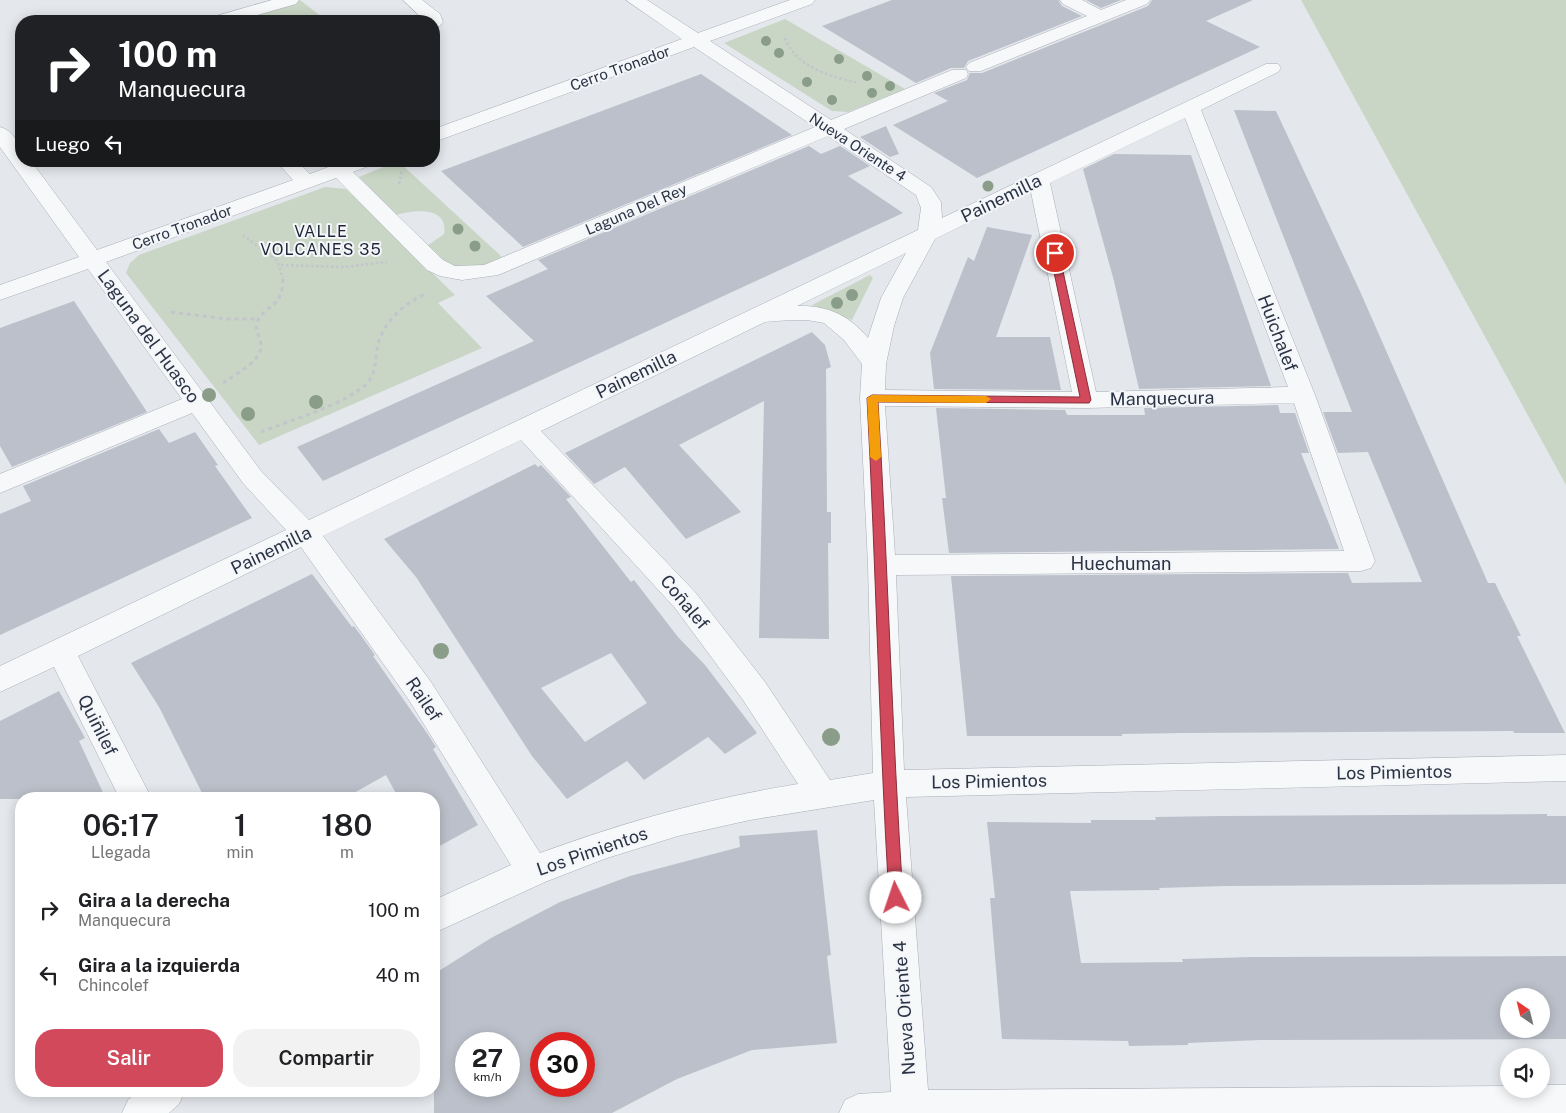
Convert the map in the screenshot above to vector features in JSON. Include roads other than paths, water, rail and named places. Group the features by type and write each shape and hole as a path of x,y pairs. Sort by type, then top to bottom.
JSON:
{"street":[{"path":"239,15 290,0"},
{"path":"412,0 430,15"},
{"name":"Nueva Oriente 4","path":"635,0 925,192 932,205 933,214 927,234 892,298 882,326 874,364 872,398 882,565 889,784 911,1111"},
{"name":"Cerro Tronador","path":"440,134 806,0"},
{"path":"1069,0 1102,17"},
{"name":"Laguna Del Rey","path":"339,170 424,254 443,270 462,273 490,270 829,127 1140,0"},
{"name":"Painemilla","path":"0,680 1272,68"},
{"name":"Huichalef","path":"1190,107 1302,395 1361,561"},
{"name":"Laguna del Huasco","path":"0,133 15,153"},
{"name":"Laguna del Huasco","path":"25,167 229,446 281,510 306,533"},
{"path":"292,167 306,182"},
{"name":"Cerro Tronador","path":"0,294 347,167"},
{"path":"1039,180 1086,400"},
{"path":"751,319 806,312 831,318 848,328 874,364"},
{"name":"Manquecura","path":"872,398 1086,400 1302,395"},
{"path":"0,484 196,402"},
{"name":"Coñalef","path":"524,428 685,600 754,691 822,794"},
{"name":"Railef","path":"306,533 420,691 533,871"},
{"name":"Huechuman","path":"882,565 1361,561"},
{"name":"Quiñilef","path":"61,651 132,792"},
{"name":"Los Pimientos","path":"440,915 533,871 606,844 678,822 750,806 889,784 1566,768"},
{"path":"141,1113 159,1097"},
{"path":"858,1113 1566,1104"}],"district":[{"name":"VALLE VOLCANES 35","path":"321,240"}]}
